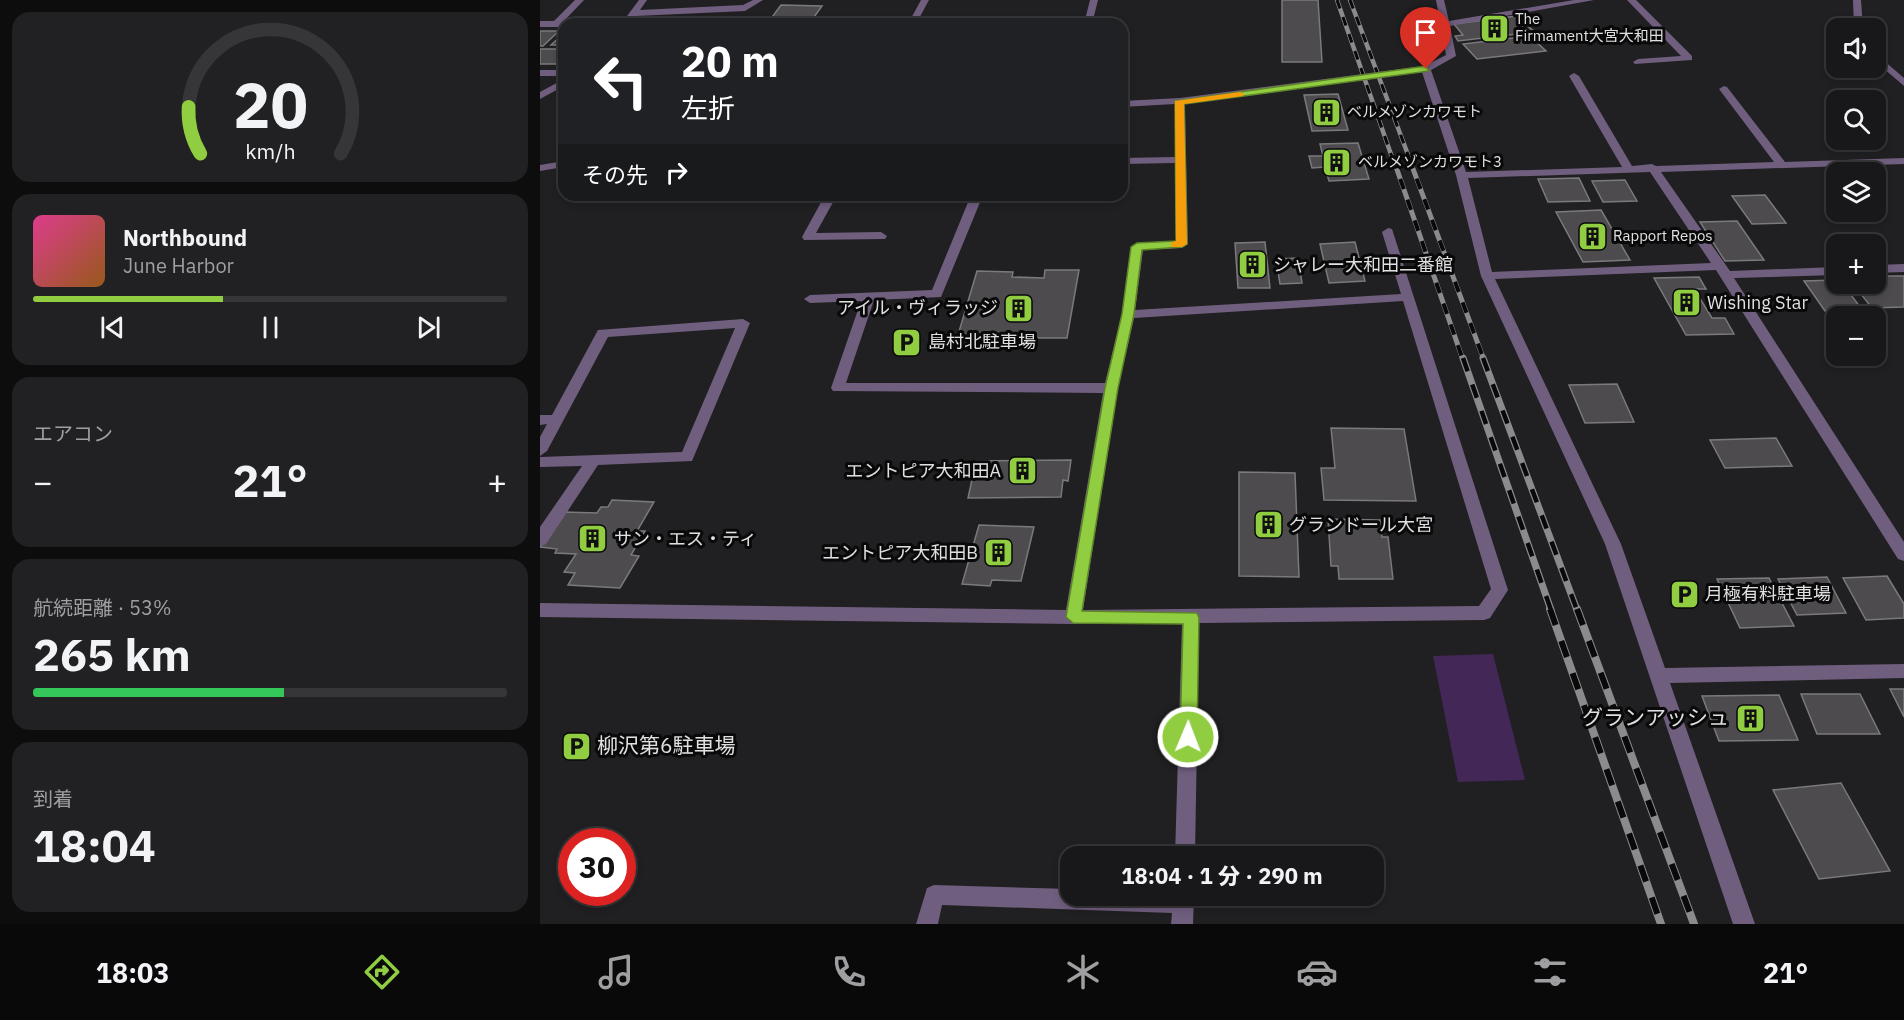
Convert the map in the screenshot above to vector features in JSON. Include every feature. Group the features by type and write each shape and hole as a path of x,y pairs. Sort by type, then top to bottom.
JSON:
{"street":[{"path":"565,18 580,0"},
{"path":"629,18 643,0"},
{"path":"633,13 745,8 759,0"},
{"path":"915,18 925,0"},
{"path":"1090,18 1094,0"},
{"path":"1128,104 1180,101 1426,69 1451,56 1440,0"},
{"path":"1446,24 1590,0"},
{"path":"1631,0 1689,58 1638,62"},
{"path":"1857,0 1858,18"},
{"path":"540,24 558,24"},
{"path":"1886,66 1904,83"},
{"path":"1426,69 1462,175 1487,276 1612,544 1744,924"},
{"path":"540,73 558,73"},
{"path":"1574,76 1628,168"},
{"path":"540,96 558,86"},
{"path":"1724,88 1782,165"},
{"path":"1073,617 1112,388 1128,314 1137,247 1182,244 1179,160 1180,101"},
{"path":"1128,160 1179,160"},
{"path":"1462,175 1652,167 1904,161"},
{"path":"540,168 558,166"},
{"path":"1652,167 1723,271 1904,555"},
{"path":"828,201 808,237 881,236"},
{"path":"810,299 937,294 975,201"},
{"path":"540,610 1191,618 1484,613 1500,590 1388,232"},
{"path":"1886,269 1904,268"},
{"path":"1487,276 1826,271"},
{"path":"869,297 838,388 1112,388"},
{"path":"1128,314 1408,297"},
{"path":"540,451 603,333 743,323 687,457 540,462"},
{"path":"540,420 558,419"},
{"path":"540,540 594,460"},
{"path":"1185,846 1191,618"},
{"path":"1658,676 1904,671"},
{"path":"927,924 934,895 1184,908"}],"shaded area":[{"path":"1493,654 1525,780 1458,782 1433,656"}],"building":[{"path":"1282,0 1318,0 1322,62 1282,62"},
{"path":"781,5 822,6 813,18 771,18"},
{"name":"The Firmament大宮大和田","path":"1516,16 1535,32 1458,41 1455,36 1463,35 1454,24"},
{"path":"540,31 558,31 543,46 540,46"},
{"path":"1530,36 1546,51 1477,59 1463,44"},
{"path":"558,39 558,45 551,45"},
{"path":"540,49 558,49 558,64 540,64"},
{"name":"ベルメゾンカワモト","path":"1338,94 1348,130 1312,131 1304,95"},
{"name":"ベルメゾンカワモト3","path":"1358,143 1369,179 1329,181 1325,167 1312,168 1309,156 1323,156 1320,144"},
{"path":"1579,178 1590,201 1548,202 1538,179"},
{"path":"1625,180 1637,201 1603,202 1592,181"},
{"path":"1765,195 1786,223 1752,224 1732,196"},
{"name":"Rapport Repos","path":"1601,210 1630,260 1583,262 1556,212"},
{"path":"1737,221 1764,260 1725,261 1700,222"},
{"name":"シャレー大和田二番館","path":"1265,242 1270,288 1238,288 1235,243"},
{"path":"1355,242 1365,281 1329,283 1320,244"},
{"path":"1298,258 1302,283 1280,284 1276,259"},
{"name":"アイル・ヴィラッジ","path":"1045,270 1079,270 1067,338 1035,338 1034,346 955,345 977,271 1013,272 1012,277 1044,278"},
{"path":"1886,276 1904,276 1904,307 1870,306 1861,294 1886,294"},
{"name":"Wishing Star","path":"1699,277 1706,289 1694,289 1712,318 1725,318 1734,334 1686,335 1654,278"},
{"path":"1826,280 1826,294 1850,294 1859,306 1826,306 1825,311 1804,281"},
{"path":"1617,384 1634,422 1585,423 1569,385"},
{"path":"1331,428 1404,429 1416,501 1324,500 1321,468 1335,468"},
{"path":"1776,438 1792,466 1725,468 1710,440"},
{"name":"エントピア大和田A","path":"1071,460 1068,481 1063,480 1061,497 968,498 976,461"},
{"name":"グランドール大宮","path":"1239,472 1295,473 1299,577 1239,576"},
{"name":"サン・エス・ティ","path":"612,500 654,502 637,531 645,531 631,555 639,556 620,588 568,585 575,573 564,572 576,554 555,553 557,549 540,547 564,512 597,513 601,507 608,507"},
{"path":"1328,519 1380,520 1382,537 1388,537 1393,579 1339,579 1338,566 1331,566"},
{"name":"エントピア大和田B","path":"979,525 1034,527 1021,581 992,580 990,586 962,584"},
{"path":"1887,576 1904,604 1904,618 1866,620 1843,578"},
{"path":"1827,577 1846,613 1797,615 1778,579"},
{"path":"1769,578 1794,626 1740,628 1717,579"},
{"path":"1890,689 1904,689 1904,717"},
{"path":"1801,694 1860,694 1880,734 1817,734"},
{"name":"グランアッシュ","path":"1779,695 1798,740 1719,741 1702,696"},
{"path":"1841,783 1890,871 1819,879 1773,790"}],"railway":[{"path":"1337,0 1393,160"},
{"path":"1350,0 1410,160"},
{"path":"1393,158 1463,360"},
{"path":"1409,158 1484,360"},
{"path":"1463,358 1551,610"},
{"path":"1483,358 1577,610"},
{"path":"1550,609 1661,924"},
{"path":"1577,609 1694,924"}],"slow traffic":[{"path":"1175,245 1182,244 1179,160 1180,101 1240,94"}],"place":[{"name":"The Firmament大宮大和田","path":"1494,28"},
{"name":"ベルメゾンカワモト","path":"1326,112"},
{"name":"ベルメゾンカワモト3","path":"1337,162"},
{"name":"Rapport Repos","path":"1592,236"},
{"name":"シャレー大和田二番館","path":"1252,265"},
{"name":"Wishing Star","path":"1686,303"},
{"name":"アイル・ヴィラッジ","path":"1019,308"},
{"name":"島村北駐車場","path":"907,342"},
{"name":"エントピア大和田A","path":"1022,471"},
{"name":"グランドール大宮","path":"1268,525"},
{"name":"サン・エス・ティ","path":"593,539"},
{"name":"エントピア大和田B","path":"999,553"},
{"name":"月極有料駐車場","path":"1684,594"},
{"name":"グランアッシュ","path":"1750,718"},
{"name":"柳沢第6駐車場","path":"576,746"}],"route":[{"path":"1188,737 1191,618 1073,617 1112,388 1128,314 1137,247 1182,244 1179,160 1180,101 1426,69"}]}
